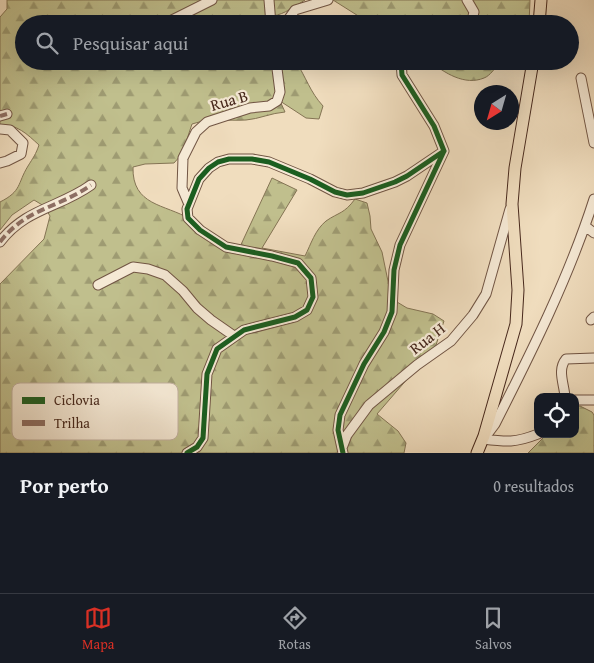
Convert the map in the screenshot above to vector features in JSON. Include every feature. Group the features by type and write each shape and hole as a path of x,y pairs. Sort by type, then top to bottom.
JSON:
{"main road":[{"path":"540,15 542,0"},
{"path":"477,453 516,324 518,290 512,204 515,168 531,70"}],"street":[{"path":"269,0 270,15"},
{"path":"291,15 295,10 328,0"},
{"path":"467,0 474,12 473,15"},
{"path":"181,15 207,1"},
{"name":"Rua B","path":"188,202 182,188 183,158 196,132 207,122 250,108 269,106 277,101 280,92 277,70"},
{"path":"342,451 338,430 340,415 364,364 384,332 392,312 394,270 400,245 444,151 434,126 402,75 402,70"},
{"path":"582,78 594,143"},
{"path":"0,129 10,130 23,143 21,154 0,163"},
{"path":"187,453 197,447 203,438 207,374 218,349 244,330 295,317 307,310 313,297 311,278 298,263 226,247 200,230 188,218 188,202 199,179 209,168 218,162 230,159 252,159 269,162 335,192 347,194 363,193 395,182 421,168 444,151"},
{"path":"0,242 9,230 27,217 81,192 91,185"},
{"path":"483,437 495,424 533,348 589,221 593,203"},
{"name":"Rua H","path":"342,451 347,435 369,405 417,365 451,341 473,314 486,294 512,204"},
{"path":"589,221 594,233"},
{"path":"98,285 134,267 148,269 165,275 183,291 197,308 234,336"},
{"path":"565,393 560,372 566,359 594,358"},
{"path":"579,400 594,400"},
{"path":"483,437 509,442 534,435"}],"green space":[{"path":"7,0 305,0 290,10 277,15 15,15 15,70 301,70 323,106 319,119 306,118 280,101 285,112 251,119 212,120 192,124 182,154 174,163 145,164 133,167 134,180 144,197 190,219 238,251 272,178 297,190 262,248 305,256 316,233 326,221 344,210 355,199 367,203 371,229 382,252 390,291 397,302 407,308 433,314 444,321 431,360 409,377 377,414 398,431 406,443 404,453 0,453 0,284 44,239 50,216 44,206 34,200 12,215 0,230 0,202 16,191 39,145 17,128 0,125 0,17 7,9"},
{"path":"333,0 530,0 529,15 357,15"},
{"path":"442,70 494,70 486,77 477,80 462,79"},
{"path":"579,406 592,412 594,415 594,453 528,453 543,438 579,438"}],"marked path":[{"path":"0,116 7,114"},
{"path":"0,242 10,231 32,215 79,193 91,185"}],"cycle path":[{"path":"343,453 338,430 340,415 364,364 384,332 392,312 394,270 400,245 444,151 434,126 402,75 402,70"},
{"path":"187,453 197,447 203,438 207,374 217,349 244,330 295,317 307,310 313,297 311,278 298,263 226,247 200,230 188,218 187,209 199,179 209,168 218,162 229,159 252,159 269,162 335,192 347,195 363,193 395,182 444,151"}]}
